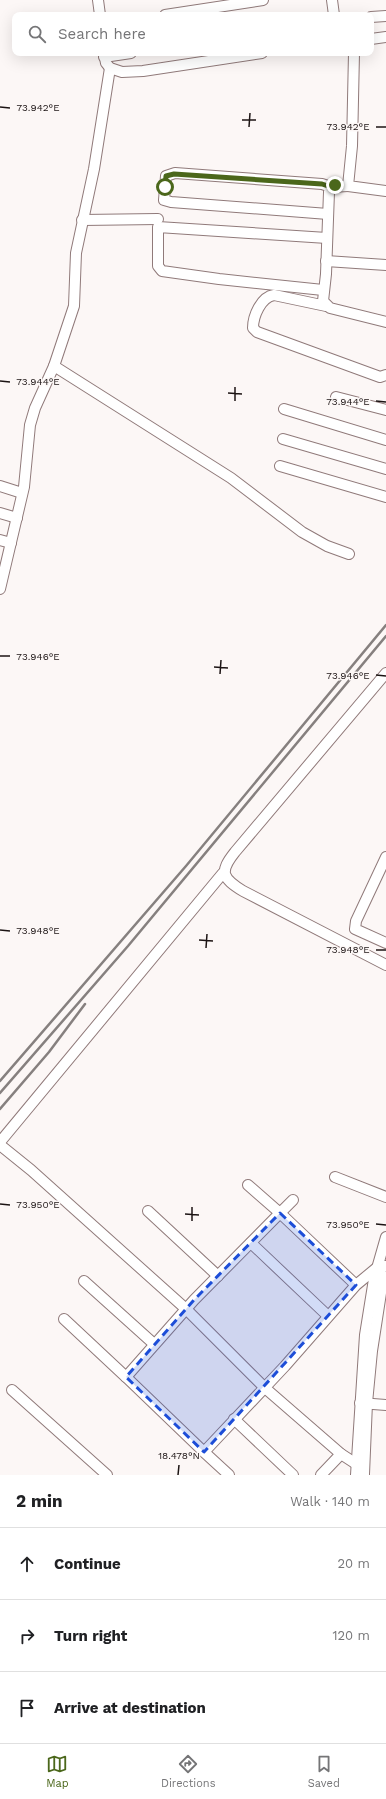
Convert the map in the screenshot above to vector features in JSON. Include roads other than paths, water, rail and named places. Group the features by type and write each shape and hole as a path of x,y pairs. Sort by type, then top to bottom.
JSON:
{"street":[{"path":"98,0 100,12"},
{"path":"185,12 263,0"},
{"path":"332,0 334,12"},
{"path":"374,17 386,16"},
{"path":"374,39 386,37"},
{"path":"104,56 106,63 110,68 122,72 143,71 242,56"},
{"path":"348,186 352,146 354,56"},
{"path":"0,589 22,493 30,425 54,366 74,306 76,253 94,169 110,68"},
{"path":"328,214 171,202 164,200 166,176 174,174 322,184 331,187 348,186 386,192"},
{"path":"326,306 323,301 323,290 326,261 328,192 331,187"},
{"path":"82,220 158,219"},
{"path":"323,290 162,271 158,266 158,227 327,238"},
{"path":"326,261 386,265"},
{"path":"280,296 281,285"},
{"path":"386,322 326,306 280,296 268,296 261,304 253,323 253,328 257,332 380,377 386,375"},
{"path":"54,366 231,478 302,532 327,546 349,554"},
{"path":"336,397 386,410"},
{"path":"284,409 386,440"},
{"path":"283,439 386,469"},
{"path":"280,466 386,497"},
{"path":"0,486 22,493"},
{"path":"0,513 17,518"},
{"path":"0,540 11,543"},
{"path":"360,1471 265,1388 186,1309 0,1143 223,873 225,865 235,852 386,673"},
{"path":"386,857 356,921 355,929 386,944"},
{"path":"223,873 226,880 238,888 386,965"},
{"path":"335,1177 386,1197"},
{"path":"248,1184 356,1285"},
{"path":"126,1377 186,1309 292,1200"},
{"path":"148,1211 218,1276"},
{"path":"360,1471 363,1403 383,1280 382,1266 386,1237"},
{"path":"251,1243 328,1316"},
{"path":"204,1452 265,1388 356,1285 382,1266"},
{"path":"84,1281 154,1344"},
{"path":"64,1319 229,1475"},
{"path":"12,1390 107,1475"},
{"path":"363,1403 386,1405"},
{"path":"234,1419 293,1475"},
{"path":"321,1475 341,1454"}],"railway":[{"path":"0,1081 186,866 386,625"},
{"path":"0,1093 128,946 386,636"},
{"path":"0,1109 49,1052 85,1004"}]}
